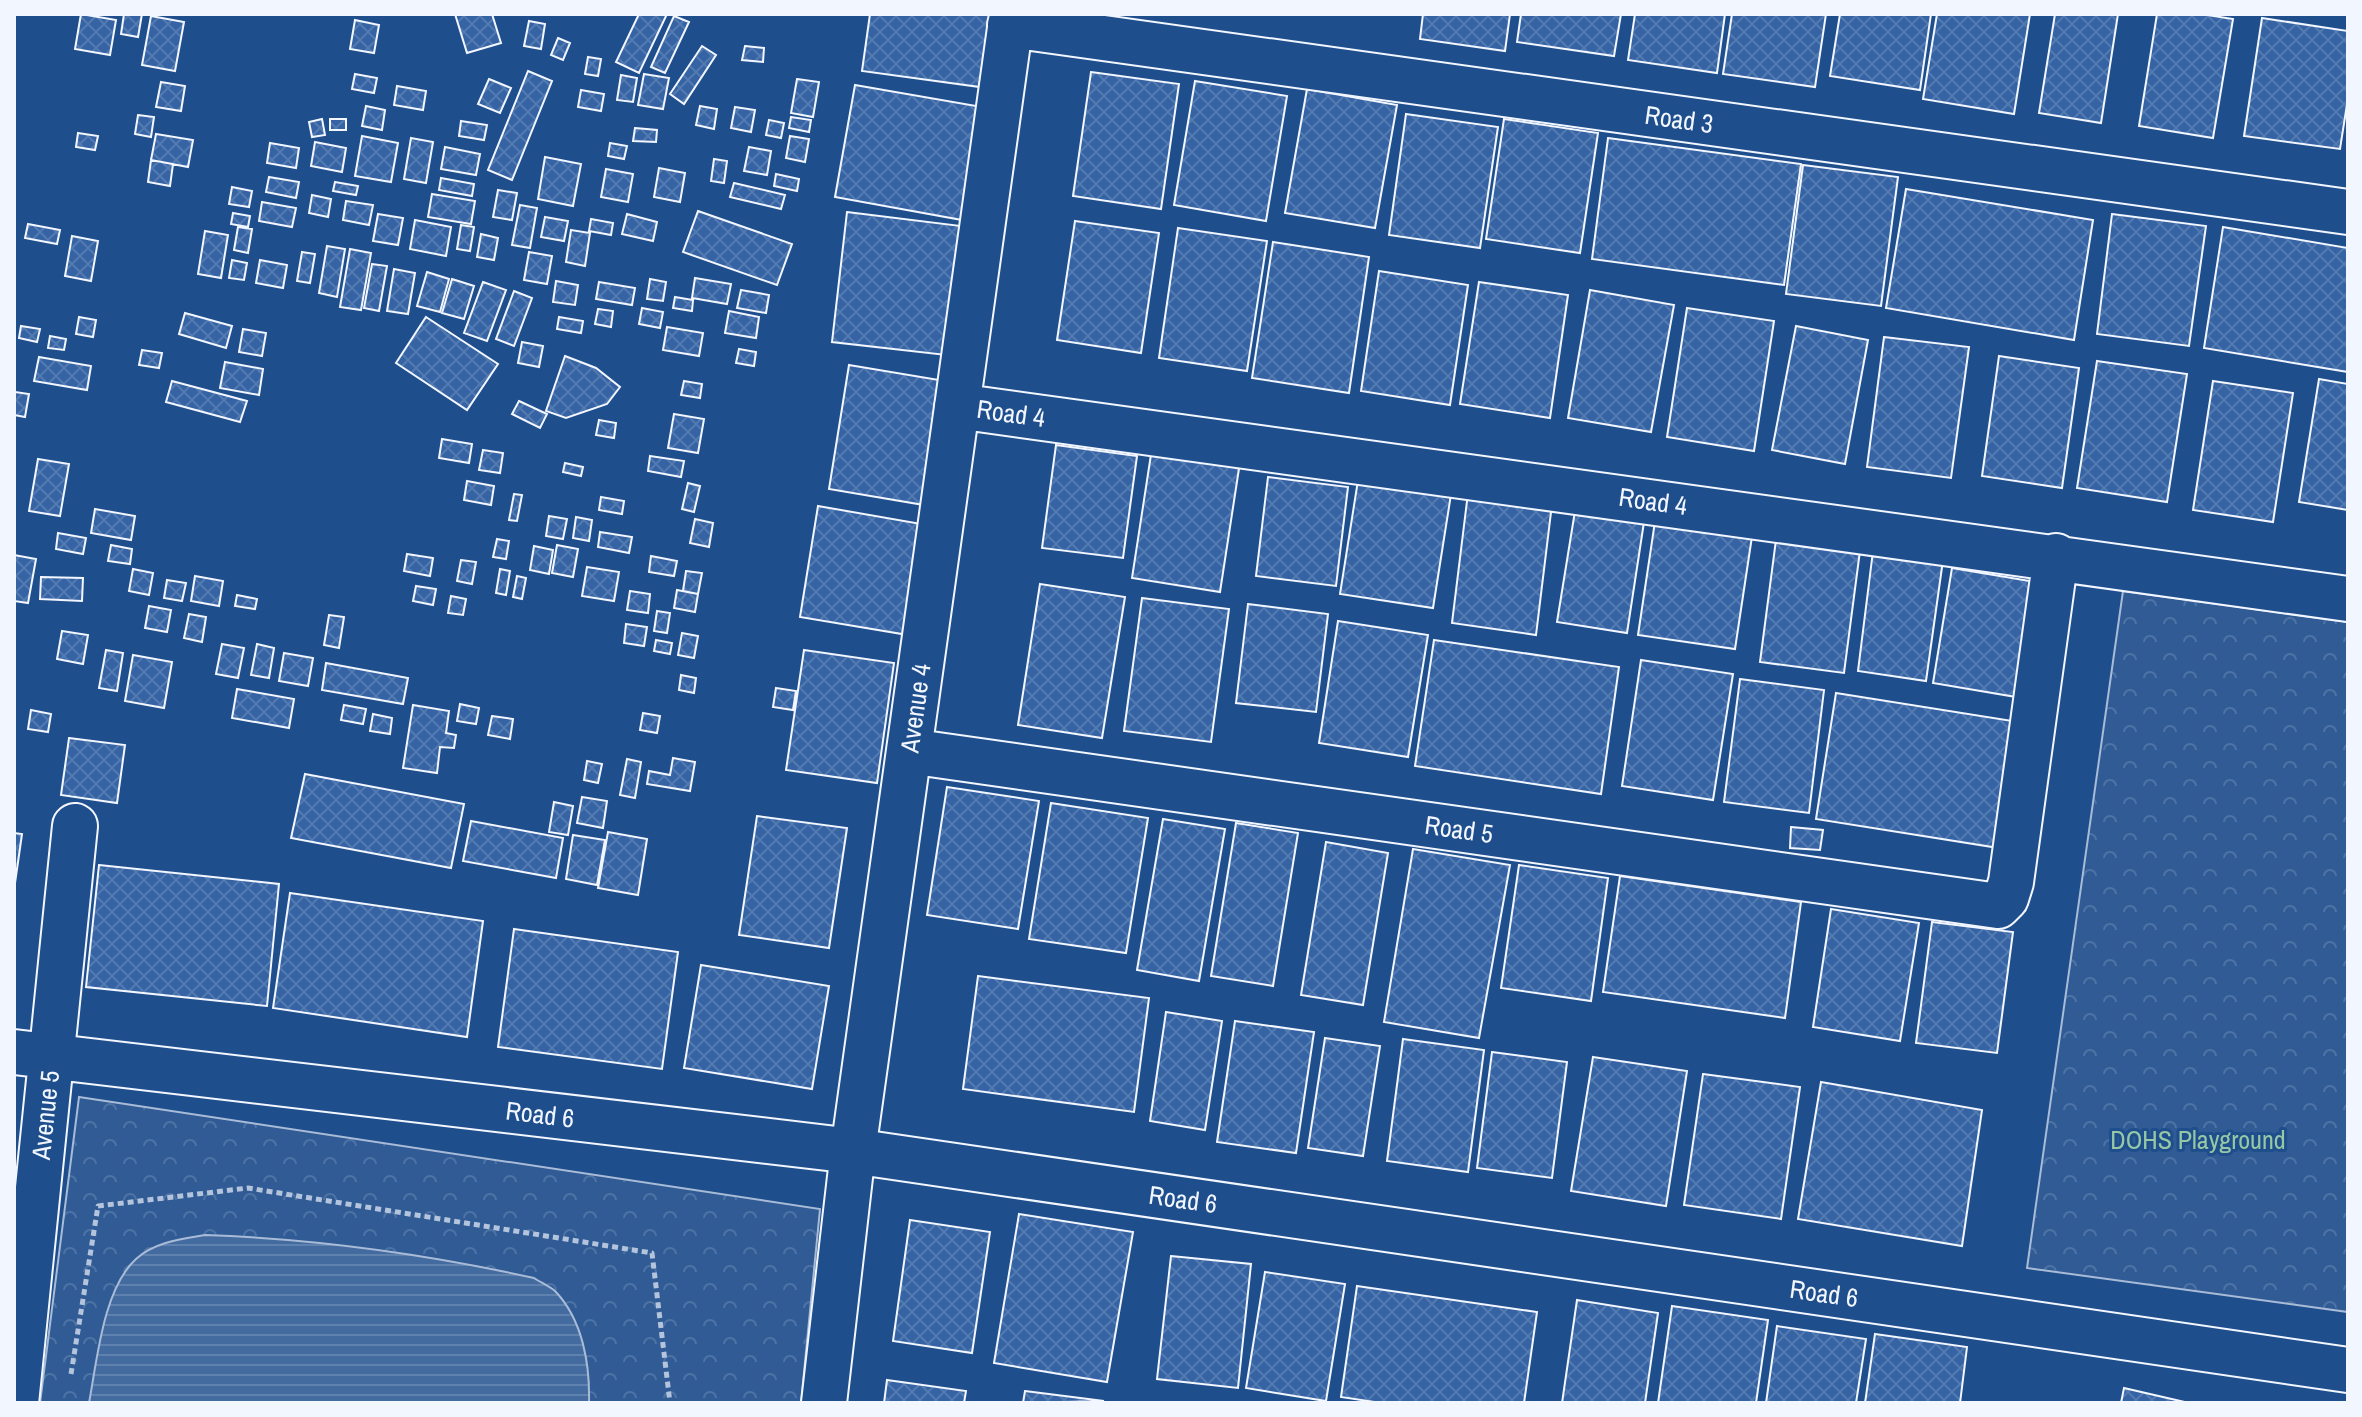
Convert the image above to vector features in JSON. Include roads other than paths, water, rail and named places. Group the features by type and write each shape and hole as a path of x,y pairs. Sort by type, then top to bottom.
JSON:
{"street":[{"name":"Road 3","path":"1011,20 2348,212"},
{"name":"Avenue 4","path":"824,1403 853,1151 1011,20"},
{"name":"Road 4","path":"957,406 2056,556 2348,599"},
{"name":"Road 5","path":"909,751 1998,906 2006,898 2011,882 2056,556"},
{"name":"Avenue 5","path":"16,1403 33,1054 75,826"},
{"name":"Road 6","path":"33,1054 853,1151 2348,1370"}],"park label":[{"name":"DOHS Playground","path":"2198,1139"}]}
